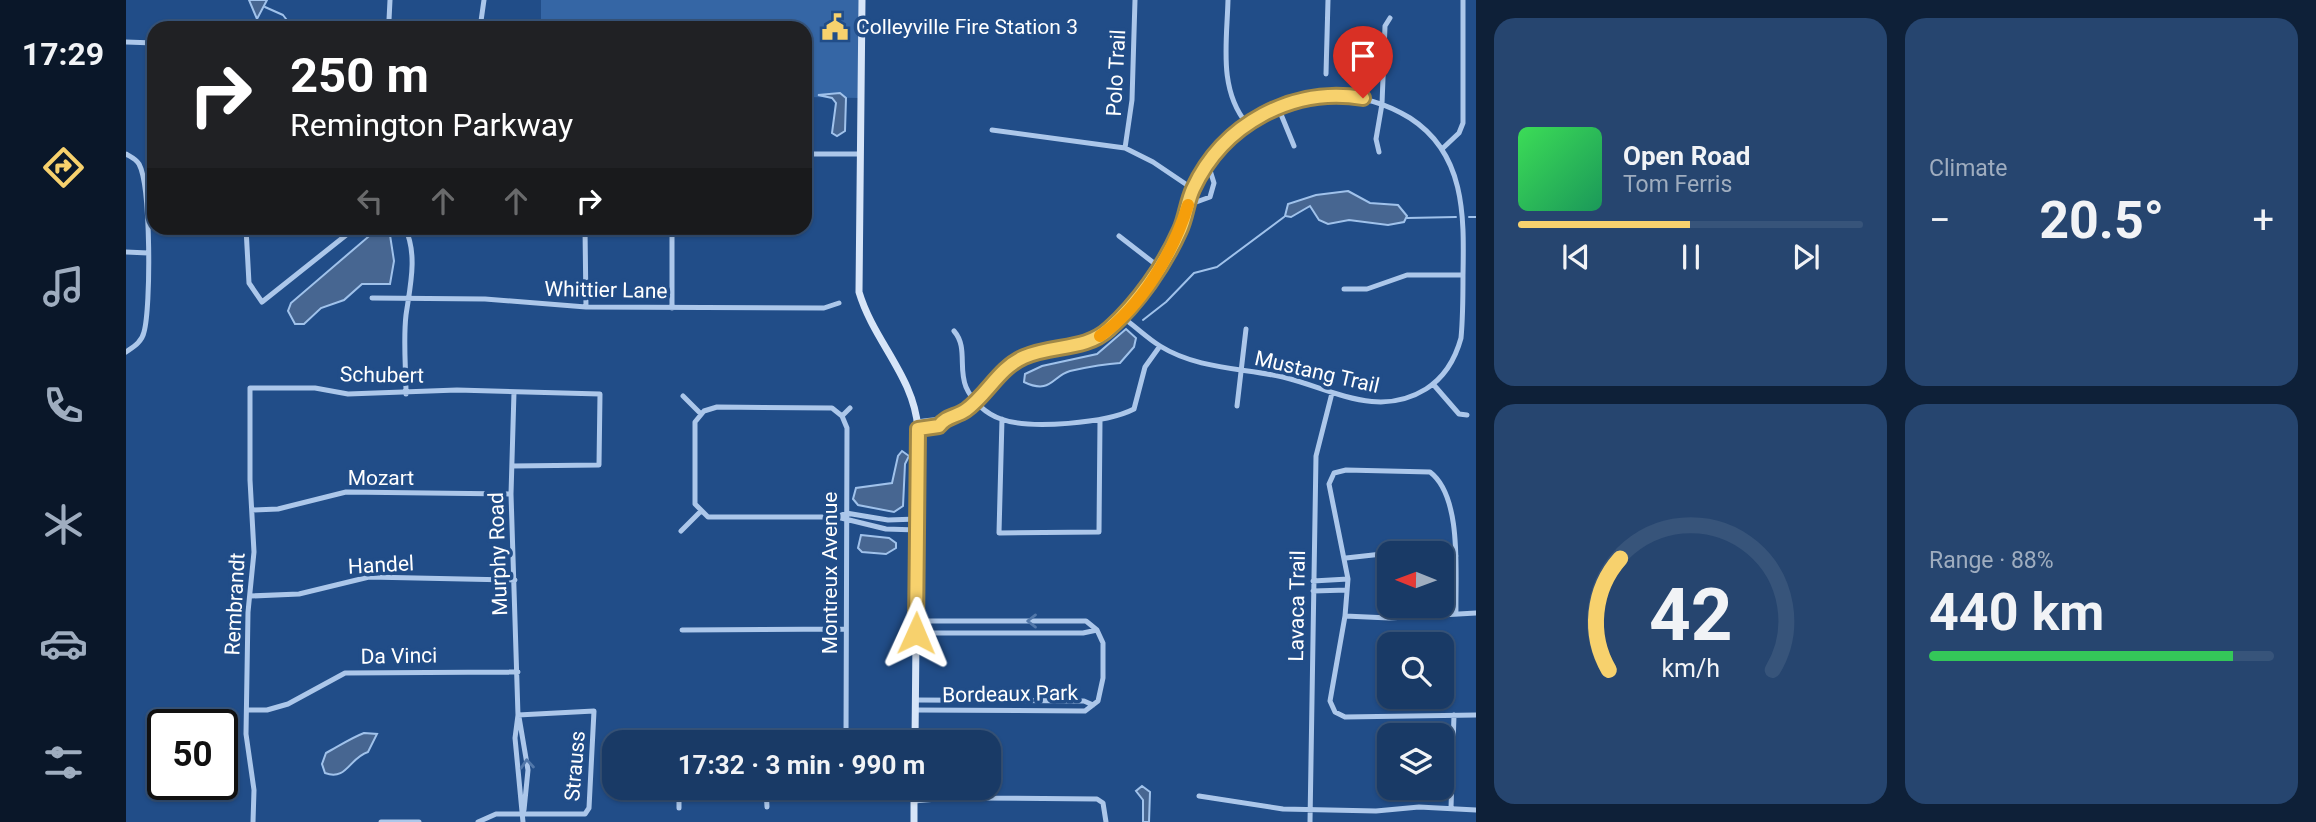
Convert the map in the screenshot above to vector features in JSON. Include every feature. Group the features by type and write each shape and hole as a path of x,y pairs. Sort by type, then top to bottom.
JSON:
{"main road":[{"path":"862,0 859,292 876,336 905,377 918,426 915,730"},
{"path":"914,800 914,822"}],"street":[{"path":"390,0 390,21"},
{"path":"481,21 484,0"},
{"name":"Polo Trail","path":"1125,148 1132,100 1135,0"},
{"path":"1227,0 1227,84 1235,107 1247,124"},
{"path":"1326,74 1328,0"},
{"path":"1441,149 1459,133 1463,123 1463,0"},
{"path":"1379,152 1376,139 1382,104 1385,26 1390,18"},
{"path":"126,42 147,43"},
{"name":"Mustang Trail","path":"918,426 939,426 944,419 963,412 1015,362 1034,354 1087,343 1108,331 1122,317 1159,267 1181,228 1194,189 1208,164 1247,124 1278,107 1327,95 1347,95 1382,104 1416,122 1441,149 1459,184 1464,207 1463,320 1459,347 1447,371 1433,384 1403,401 1384,404 1332,393 1287,378 1192,361 1160,346 1122,317"},
{"path":"1278,107 1294,146"},
{"path":"992,130 1125,148 1153,162 1194,189"},
{"path":"126,154 139,163 144,181 148,253 145,332 137,344 126,352"},
{"path":"812,154 859,154"},
{"path":"1188,205 1210,197 1214,183 1208,164"},
{"path":"246,235 249,283 262,302 346,235"},
{"path":"406,394 406,316 412,260 409,235"},
{"path":"585,235 586,307"},
{"path":"672,235 672,308"},
{"path":"1119,236 1159,267"},
{"path":"126,252 148,253"},
{"path":"1345,289 1367,289 1407,275 1463,275"},
{"name":"Whittier Lane","path":"372,298 485,299 586,307 672,308 824,308 839,303"},
{"path":"1237,406 1246,329"},
{"path":"954,331 961,339 965,386 975,403 1002,419 1100,421 1117,418 1134,410 1146,367 1160,346"},
{"path":"1433,384 1459,414 1467,415"},
{"name":"Schubert","path":"250,388 315,388 348,394 406,394 457,390 600,394 599,465 512,466"},
{"name":"Rembrandt","path":"250,388 254,552 248,612 246,734 254,790 253,822"},
{"name":"Murphy Road","path":"514,392 511,494 518,715 528,770 523,822"},
{"name":"Lavaca Trail","path":"1310,822 1316,456 1332,393"},
{"path":"683,396 701,414"},
{"path":"850,408 842,416 832,408 717,407 701,414 695,422 695,504 700,512 708,517 837,517 846,513 888,520 917,519"},
{"name":"Montreux Avenue","path":"842,416 847,428 846,730"},
{"path":"1002,419 999,533 1041,534 1099,532 1100,421"},
{"path":"1456,614 1456,540 1439,479 1430,472 1346,470 1334,473 1329,484 1346,558 1348,579 1345,615 1330,701 1335,712 1345,717 1476,715"},
{"name":"Mozart","path":"252,510 278,509 346,492 511,494"},
{"path":"681,531 700,512"},
{"path":"837,517 886,529 917,530"},
{"path":"1346,558 1377,555"},
{"name":"Handel","path":"251,596 299,594 369,577 515,579"},
{"path":"1313,581 1348,579"},
{"path":"1313,591 1348,590"},
{"path":"1345,615 1380,618 1476,613"},
{"path":"916,621 1086,621 1097,630 1103,643 1102,692 1093,705"},
{"path":"940,621 940,633"},
{"path":"682,631 846,629"},
{"path":"916,633 1083,633 1097,630"},
{"name":"Da Vinci","path":"248,710 267,710 288,704 345,673 517,672"},
{"name":"Bordeaux Park","path":"915,699 1084,701 1093,705"},
{"path":"941,700 941,710"},
{"name":"Bordeaux Park","path":"915,710 1084,711 1093,705"},
{"name":"Strauss","path":"518,715 594,711 589,808 585,814 523,813"},
{"path":"1451,808 1454,715"},
{"path":"1001,796 1097,799 1103,803 1106,822"},
{"path":"1199,796 1261,806 1311,810 1476,810"},
{"path":"679,800 679,808"},
{"path":"766,800 766,807"},
{"path":"478,822 496,814 523,813"},
{"path":"381,822 419,822"}],"shaded area":[{"path":"249,0 267,0 257,19"},
{"path":"541,0 862,0 859,98 812,97 812,21 541,21"},
{"path":"840,93 846,98 845,131 837,136 832,133 836,103 832,98 818,95"},
{"path":"1348,191 1370,203 1398,205 1407,216 1404,222 1388,225 1349,220 1328,224 1319,220 1310,206 1291,217 1285,216 1288,204 1316,195"},
{"path":"370,235 390,235 394,261 390,284 362,284 344,300 321,308 304,324 295,324 288,311 291,303"},
{"path":"1126,329 1136,338 1134,347 1120,363 1070,371 1046,386 1024,382 1025,374 1042,366 1097,354"},
{"path":"902,451 909,456 905,464 903,506 894,512 858,505 853,499 856,488 892,483 898,456"},
{"path":"861,535 889,538 896,543 896,548 886,554 862,552 858,548"},
{"path":"364,733 377,734 368,752 338,774 325,773 322,764 326,753"},
{"path":"1142,786 1150,792 1149,822 1143,822 1143,800 1136,791"}],"waterway":[{"path":"265,7 283,15 288,21"},
{"path":"1143,320 1166,302 1194,273 1217,267 1284,217"},
{"path":"1407,218 1456,217"},
{"path":"1469,217 1476,217"}],"slow traffic":[{"path":"1100,336 1122,317 1159,267 1181,228 1188,205"}],"place":[{"name":"Colleyville Fire Station 3","path":"835,27"}],"route":[{"path":"916,633 918,429 939,426 944,419 963,412 975,403 1001,373 1024,357 1087,343 1108,331 1133,303 1171,249 1194,189 1208,164 1247,124 1278,107 1303,99 1327,95 1363,98"}]}
